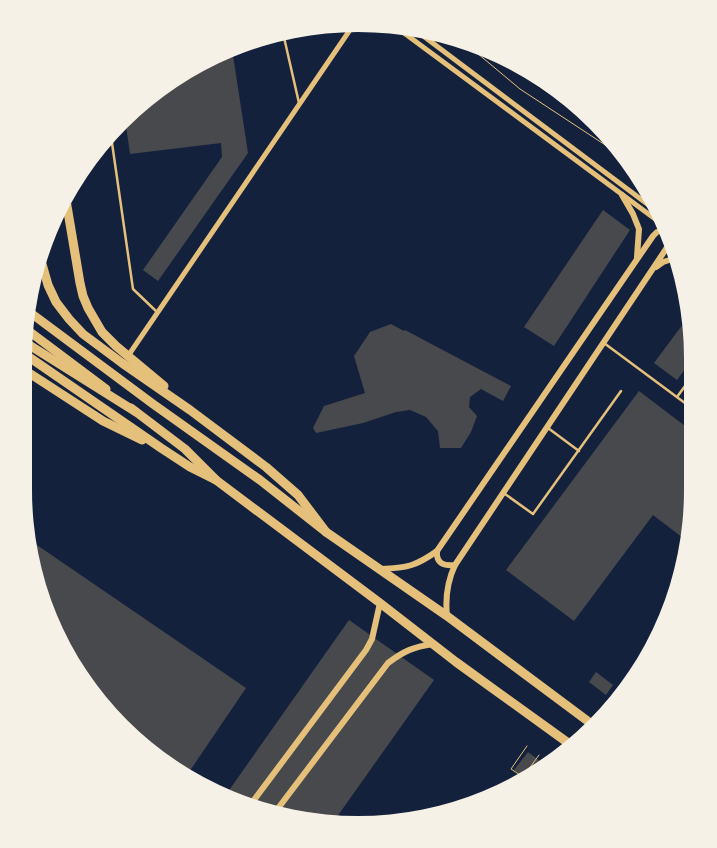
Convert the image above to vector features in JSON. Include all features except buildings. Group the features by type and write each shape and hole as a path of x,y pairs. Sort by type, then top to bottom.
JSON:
{"main road":[{"path":"68,211 83,296 99,327 107,338 190,410"},
{"path":"44,273 48,285 62,312 92,341 190,410 279,478 298,495 326,532"},
{"path":"35,316 153,404 260,480 326,532 382,569 588,721"},
{"path":"33,334 185,449 216,480 565,741"},
{"path":"33,346 136,412"},
{"path":"32,359 161,448 190,467 216,480"},
{"path":"32,375 103,421 161,448"}],"street":[{"path":"128,356 348,32"},
{"path":"407,36 653,217"},
{"path":"430,41 644,202"},
{"path":"622,195 639,229 637,258"},
{"path":"382,569 406,567 416,564 437,551 652,236 659,231"},
{"path":"447,616 447,585 455,565 666,250"},
{"path":"653,269 669,260"},
{"path":"437,551 436,556 441,563 448,566 455,565"},
{"path":"255,798 366,650 372,639 380,603"},
{"path":"280,805 388,663 400,653 417,646 433,644"}],"lane":[{"path":"286,41 299,104"},
{"path":"113,144 133,289 158,313"},
{"path":"604,343 684,402"},
{"path":"677,396 684,387"},
{"path":"504,493 533,514 622,391"},
{"path":"548,428 579,450"}],"path":[{"path":"481,56 520,89 604,144"},
{"path":"518,774 511,769 527,746"},
{"path":"531,766 539,755"}],"water":[{"path":"528,79 557,100 533,84"}]}
